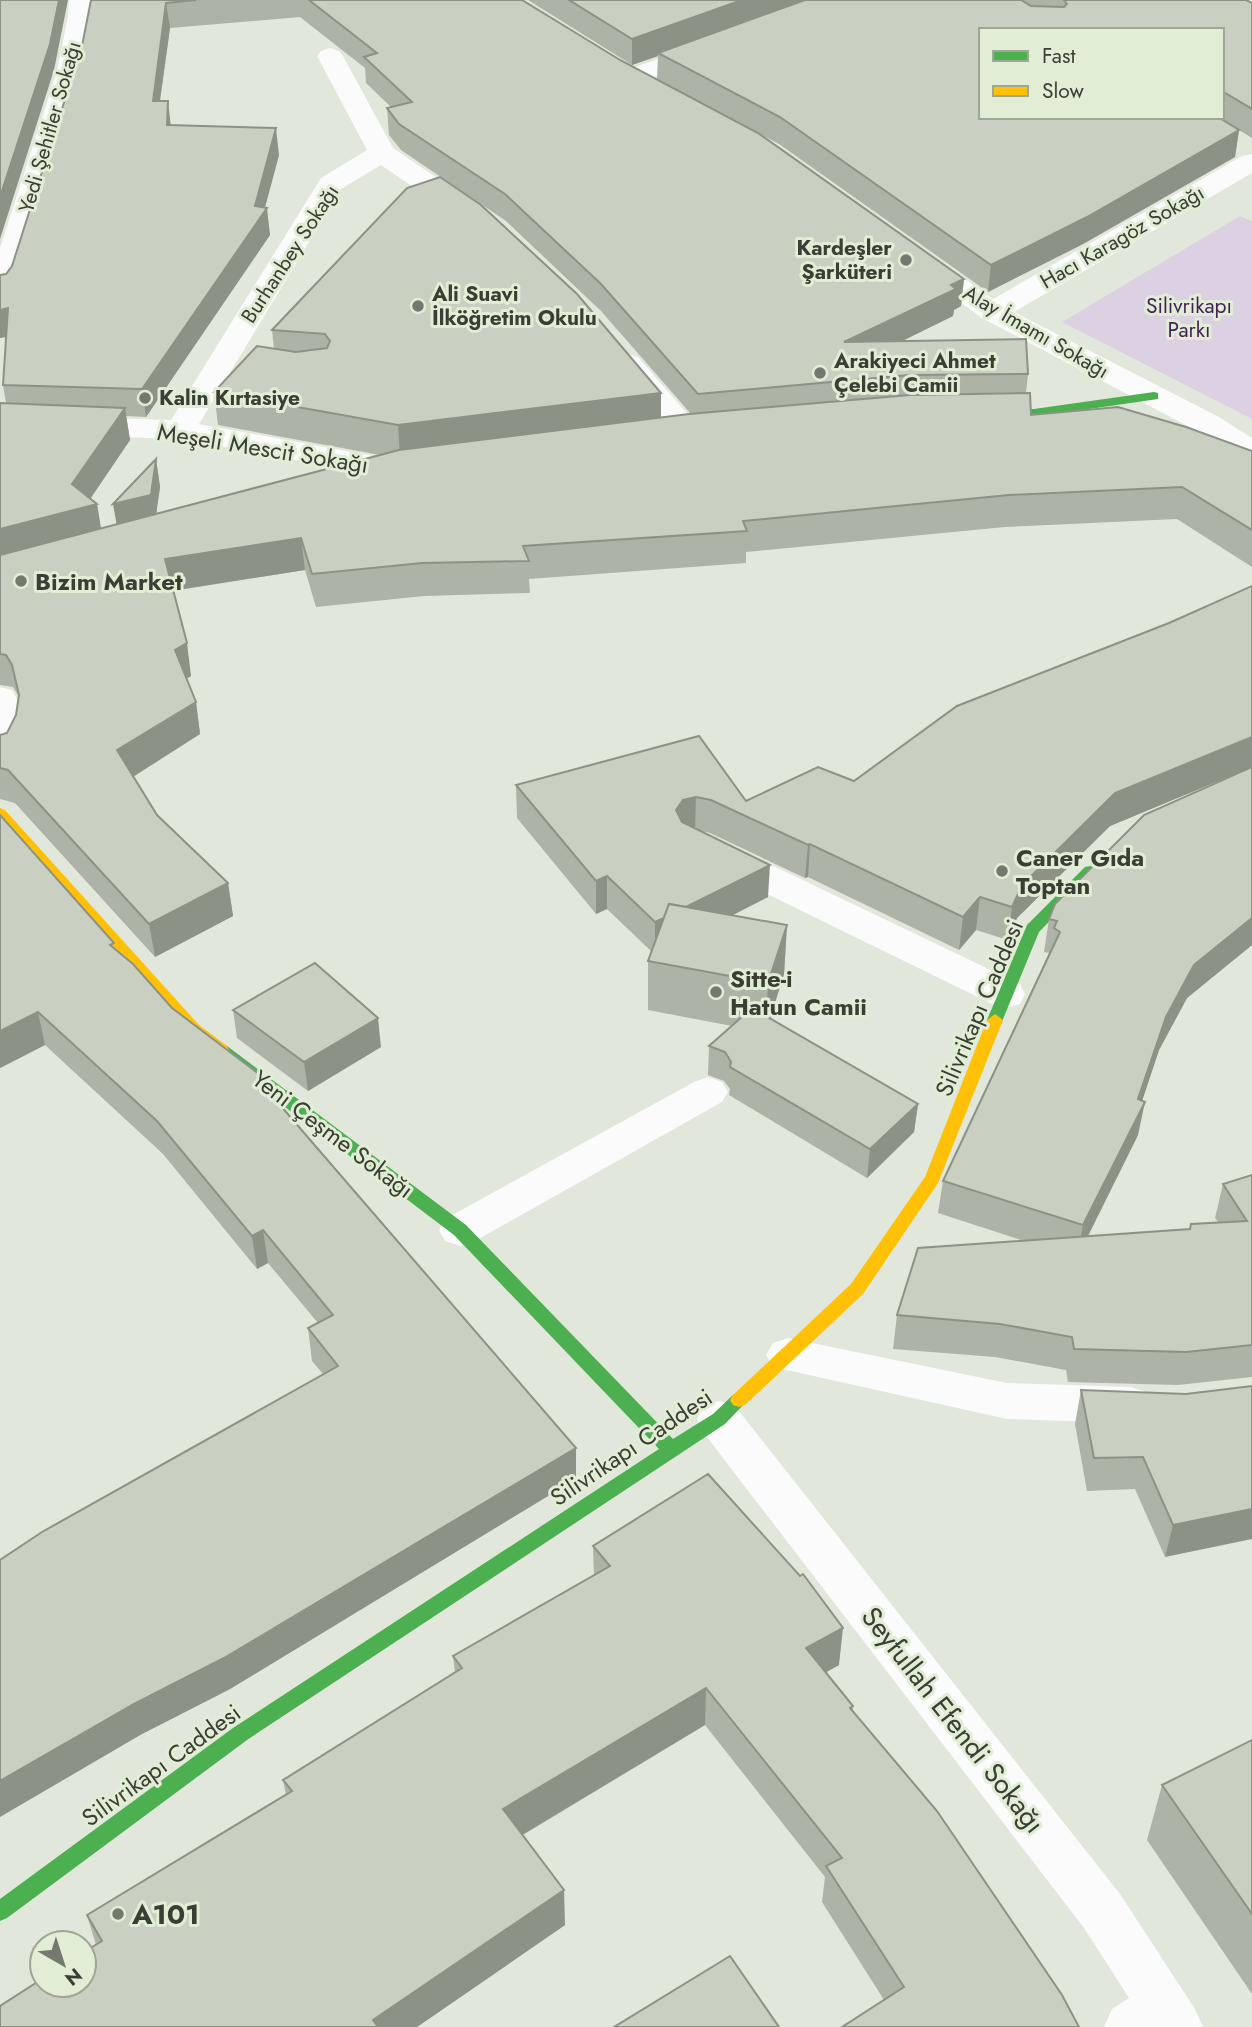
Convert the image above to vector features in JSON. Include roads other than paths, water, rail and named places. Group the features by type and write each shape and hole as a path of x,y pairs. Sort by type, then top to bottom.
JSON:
{"main road":[{"path":"958,414 1034,413 1154,396"},
{"path":"360,481 407,470"},
{"name":"Yeni Çeşme Sokağı","path":"0,813 193,1029 460,1230 672,1450"},
{"name":"Silivrikapı Caddesi","path":"0,1911 240,1734 719,1419 788,1356 857,1289 932,1180 1032,929 1106,855"}],"street":[{"name":"Yedi Şehitler Sokağı","path":"0,293 70,71 82,0"},
{"path":"664,96 619,71 731,41"},
{"path":"330,56 382,153 494,229"},
{"name":"Burhanbey Sokağı","path":"180,430 331,184 382,153"},
{"name":"Hacı Karagöz Sokağı","path":"992,312 1248,154"},
{"name":"Alay İmamı Sokağı","path":"902,248 992,312 1208,424 1252,452"},
{"path":"607,340 688,435"},
{"name":"Meşeli Mescit Sokağı","path":"0,424 180,430 407,470"},
{"path":"0,698 7,720 0,757"},
{"path":"696,844 1006,994"},
{"path":"460,1230 708,1092"},
{"path":"788,1356 1007,1401 1164,1406"},
{"name":"Seyfullah Efendi Sokağı","path":"719,1419 1102,1911 1157,2020"}],"place":[{"name":"Kardeşler Şarküteri","path":"906,260"},
{"name":"Ali Suavi İlköğretim Okulu","path":"418,306"},
{"name":"Arakiyeci Ahmet Çelebi Camii","path":"820,373"},
{"name":"Kalin Kırtasiye","path":"145,398"},
{"name":"Bizim Market","path":"21,581"},
{"name":"Caner Gıda Toptan","path":"1002,871"},
{"name":"Sitte-i Hatun Camii","path":"716,992"},
{"name":"A101","path":"118,1914"}],"park label":[{"name":"Silivrikapı Parkı","path":"1189,318"}]}
